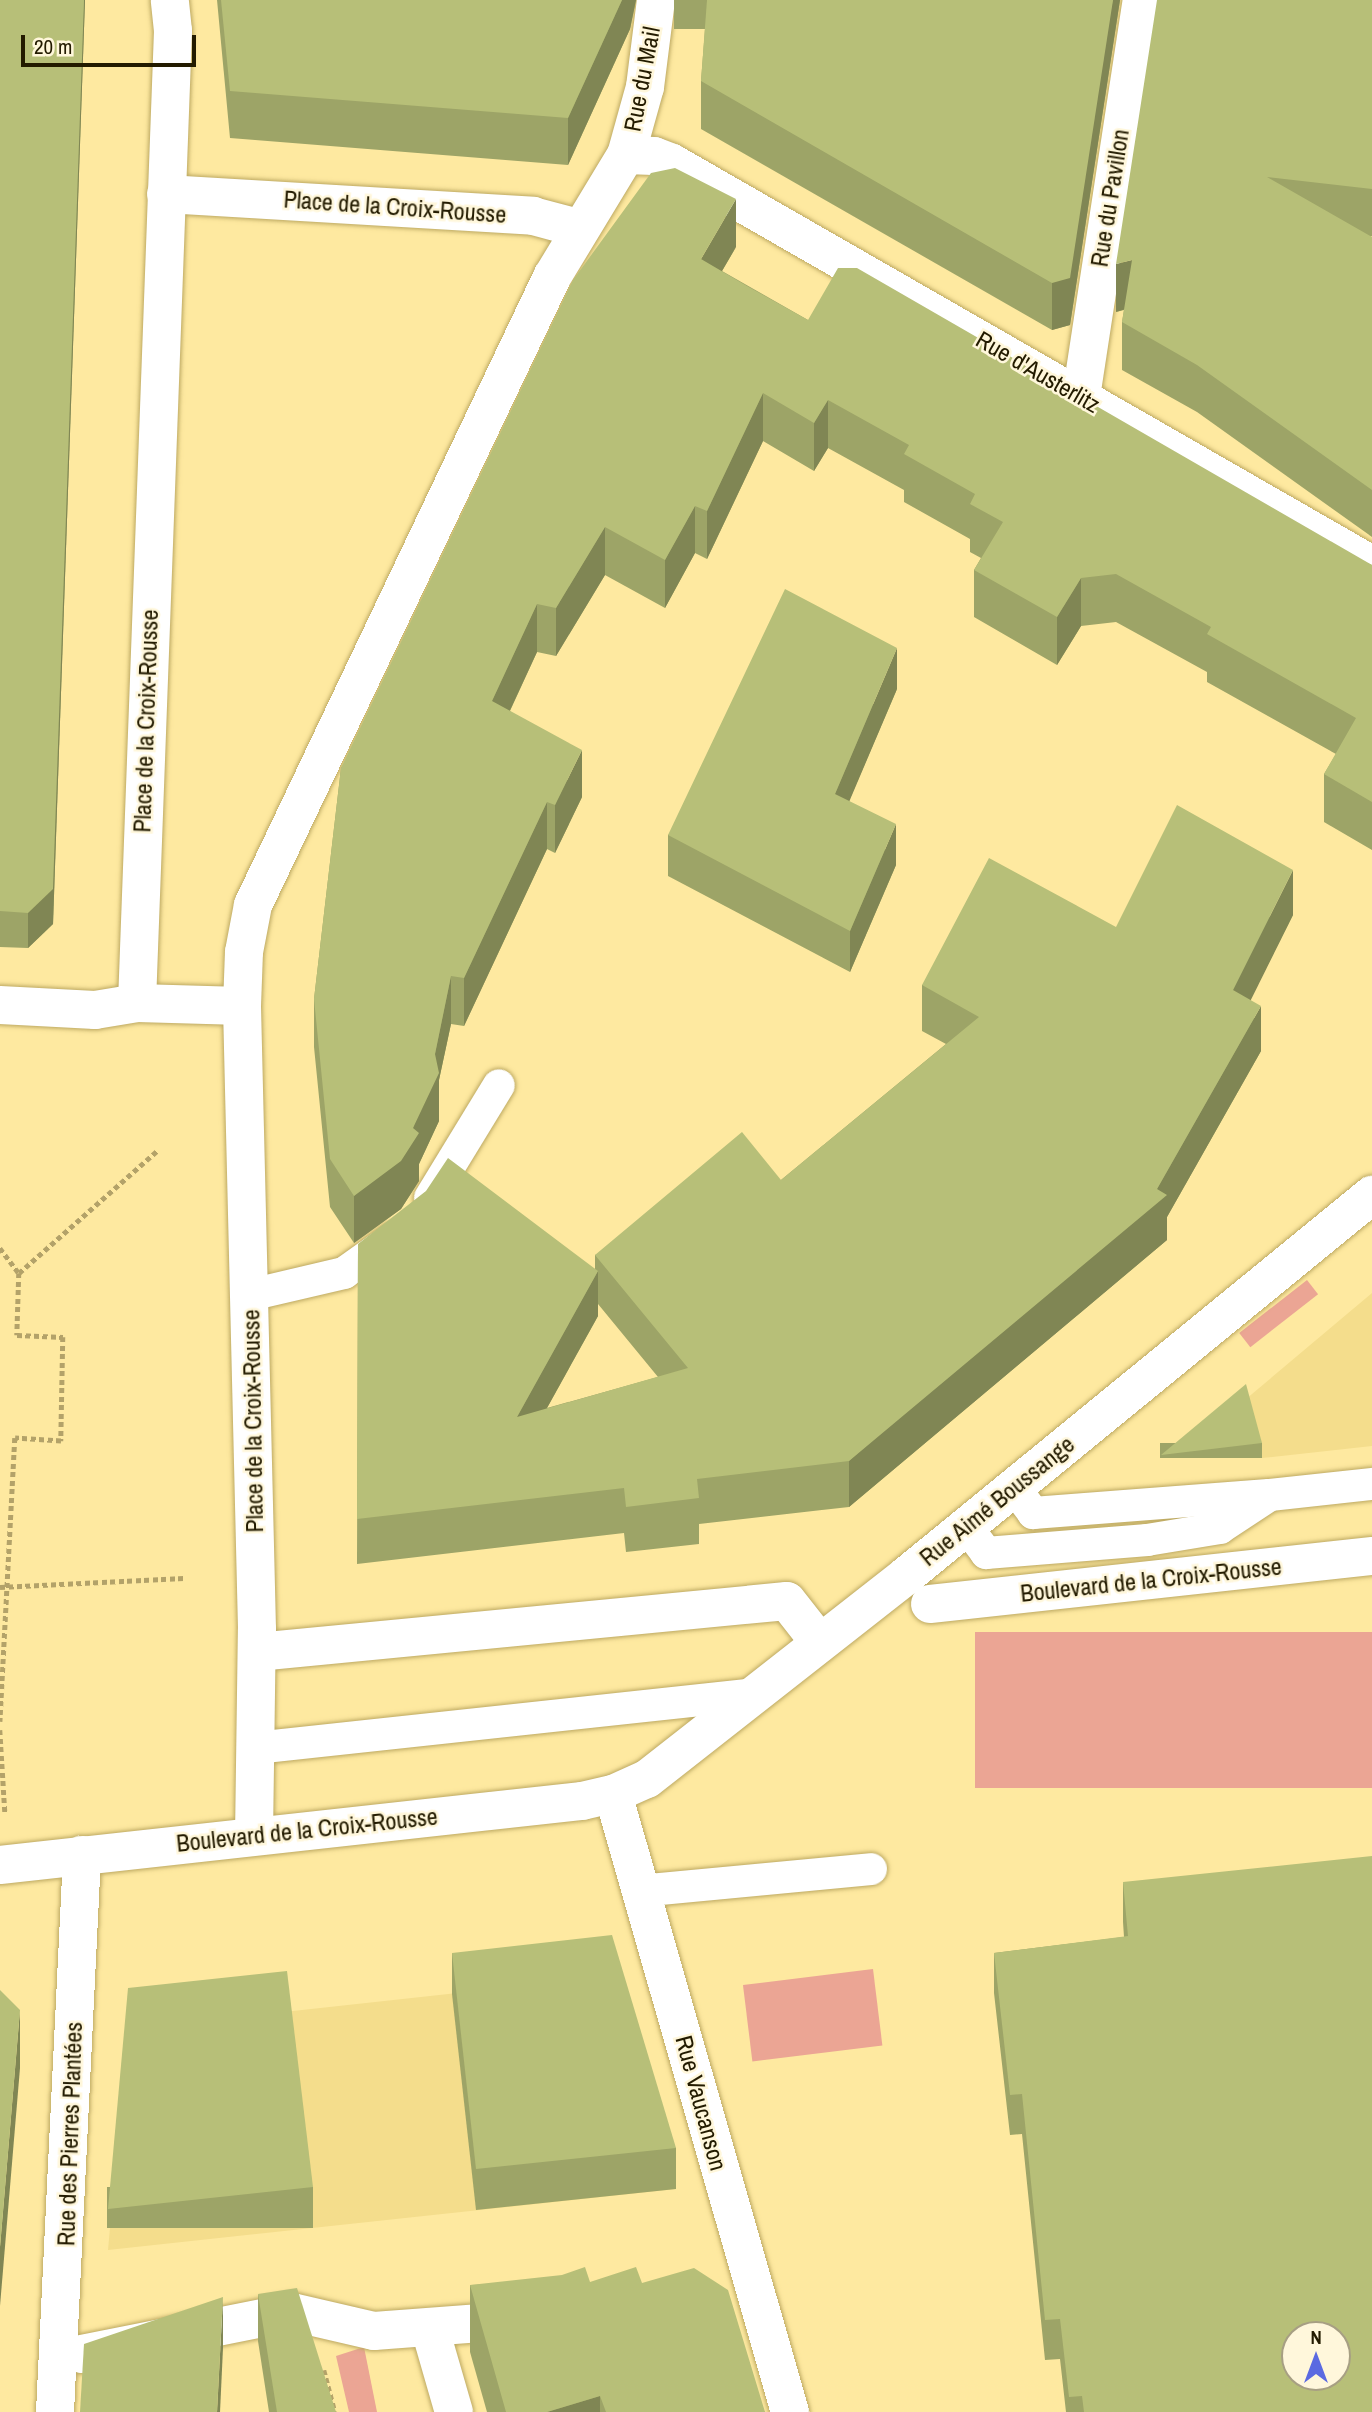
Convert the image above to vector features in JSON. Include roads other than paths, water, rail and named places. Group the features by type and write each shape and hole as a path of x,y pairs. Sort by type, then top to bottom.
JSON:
{"street":[{"path":"166,194 170,0"},
{"name":"Rue du Mail","path":"578,228 626,155 645,87 656,0"},
{"name":"Rue du Pavillon","path":"1081,397 1142,0"},
{"name":"Rue d'Austerlitz","path":"626,155 654,156 672,163 1372,565"},
{"name":"Place de la Croix-Rousse","path":"137,1003 166,194 533,216 578,228 253,905 244,952 242,1006 257,1652 254,1836"},
{"path":"0,1005 95,1010 137,1003 242,1006"},
{"name":"Rue Aimé Boussange","path":"613,1794 647,1779 757,1693 1372,1195"},
{"name":"Boulevard de la Croix-Rousse","path":"930,1604 1372,1556"},
{"path":"257,1652 787,1601 820,1643"},
{"name":"Boulevard de la Croix-Rousse","path":"0,1864 613,1794"},
{"name":"Rue Vaucanson","path":"613,1794 790,2412"},
{"name":"Rue des Pierres Plantées","path":"55,2412 82,1855"},
{"path":"82,2354 292,2312 374,2331 430,2329 553,2316"},
{"path":"430,2329 454,2412"}],"lane":[{"path":"250,1295 344,1273 415,1222 499,1085"},
{"path":"1013,1486 1033,1513 1270,1495 1372,1484"},
{"path":"965,1526 986,1553 1147,1540 1220,1528 1270,1495"},
{"path":"255,1748 757,1693"},
{"path":"639,1891 871,1869"}]}
